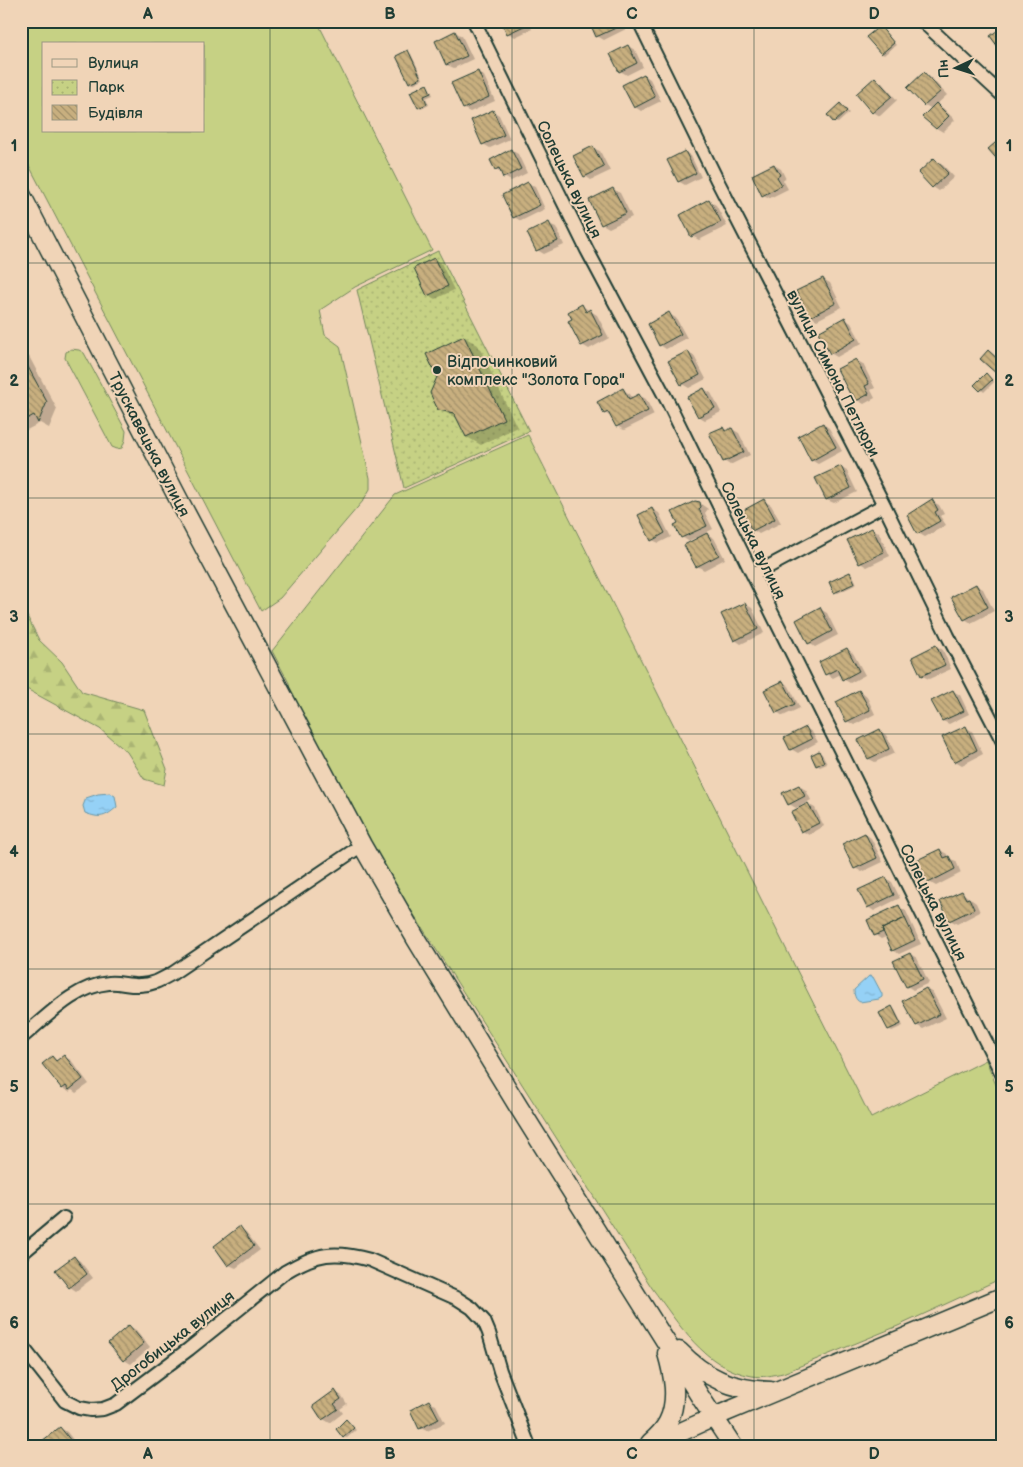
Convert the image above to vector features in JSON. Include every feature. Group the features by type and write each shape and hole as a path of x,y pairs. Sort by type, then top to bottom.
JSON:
{"main road":[{"name":"Трускавецька вулиця","path":"21,194 181,504 362,846 451,997 661,1333"},
{"path":"649,1446 1002,1296"},
{"path":"661,1333 690,1363 713,1378 745,1389 775,1392"},
{"path":"661,1333 733,1446"},
{"path":"649,1446 668,1423 673,1411 672,1370 661,1333"}],"street":[{"name":"Солецька вулиця","path":"474,21 587,250 669,404 752,575 1002,1074"},
{"name":"вулиця Симона Петлюри","path":"639,21 717,180 1002,740"},
{"path":"922,21 1002,96"},
{"path":"752,575 884,505"},
{"path":"21,1038 70,998 93,987 110,983 140,986 156,982 173,973 362,846"},
{"path":"21,1254 64,1218"},
{"name":"Дрогобицька вулиця","path":"21,1345 65,1401 79,1408 103,1409 116,1404 285,1272 303,1261 328,1254 341,1254 370,1260 458,1299 472,1308 484,1320 500,1371 529,1446"}],"green space":[{"path":"21,21 317,21 432,250 355,287 320,310 325,335 340,346 370,478 370,489 363,501 280,598 261,611 21,150"},
{"name":"Відпочинковий комплекс \"Золота Гора\"","path":"438,251 529,431 404,488 357,290"},
{"path":"71,349 84,353 126,431 122,448 112,447 65,358 66,352"},
{"path":"528,435 871,1118 986,1060 1002,1100 1002,1278 898,1326 783,1373 756,1377 720,1364 706,1354 683,1330 652,1288 388,874 290,695 289,683 272,651 395,495"},
{"path":"21,608 23,608 39,640 62,662 82,692 144,710 167,769 164,785 144,779 127,752 100,729 21,686"}],"water":[{"path":"110,793 115,796 117,807 102,816 85,813 83,806 86,798"},
{"path":"869,976 873,977 882,997 860,1002 856,998 854,990"}],"building":[{"path":"501,21 524,21 526,25 507,34"},
{"path":"589,21 618,21 620,26 596,37"},
{"path":"880,26 894,43 881,54 866,37"},
{"path":"1002,27 1002,51 1001,51 990,36"},
{"path":"455,31 467,56 446,65 435,41"},
{"path":"628,45 637,63 619,72 610,54"},
{"path":"408,50 421,78 409,83 396,56"},
{"path":"478,71 489,97 463,109 451,83"},
{"path":"924,72 941,91 924,106 907,88"},
{"path":"644,74 655,97 634,108 622,85"},
{"path":"875,77 892,96 872,113 856,94"},
{"path":"427,84 431,93 424,96 427,104 418,108 410,92"},
{"path":"840,103 847,111 834,123 827,115"},
{"path":"936,103 949,116 936,129 922,117"},
{"path":"493,110 504,135 482,145 471,120"},
{"path":"1002,137 1002,165 988,149"},
{"path":"593,146 604,167 584,177 573,156"},
{"path":"511,149 521,169 503,178 499,168 495,170 490,160"},
{"path":"685,151 696,173 678,182 667,160"},
{"path":"934,158 948,173 932,188 918,173"},
{"path":"774,164 780,175 777,177 782,185 762,196 752,175"},
{"path":"528,182 540,205 513,218 502,195"},
{"path":"613,188 626,213 601,225 589,200"},
{"path":"709,199 721,222 691,237 680,215"},
{"path":"549,222 558,241 536,251 527,233"},
{"path":"434,258 448,286 427,296 414,268"},
{"path":"823,278 836,303 810,317 796,291"},
{"path":"582,304 586,312 590,309 603,335 581,346 568,321 572,319 568,312"},
{"path":"669,312 681,334 659,346 648,324"},
{"path":"845,317 856,339 830,354 818,332"},
{"path":"464,336 504,419 466,437 454,413 438,410 430,393 437,377 426,354"},
{"path":"988,350 1002,363 1002,370 998,375 980,359"},
{"path":"688,351 700,375 681,385 668,361"},
{"path":"21,354 47,402 38,423 34,415 21,422 21,398 24,396 21,391"},
{"path":"856,359 869,384 865,386 869,394 856,401 852,393 850,394 837,369"},
{"path":"986,373 992,380 980,391 974,385"},
{"path":"623,388 629,399 639,394 648,411 616,427 608,412 604,414 597,402"},
{"path":"704,388 715,408 698,417 687,397"},
{"path":"823,423 836,447 811,461 798,436"},
{"path":"723,427 725,431 732,428 744,452 723,462 709,433"},
{"path":"841,466 851,488 826,500 815,478"},
{"path":"764,499 775,519 752,531 742,511"},
{"path":"932,499 938,510 935,512 940,521 917,534 907,515"},
{"path":"695,501 700,502 701,507 699,509 707,526 681,538 674,525 678,523 672,512"},
{"path":"652,508 665,533 651,541 638,515"},
{"path":"872,528 884,552 859,564 847,540"},
{"path":"707,533 719,555 696,567 684,545"},
{"path":"850,572 855,583 834,593 829,582"},
{"path":"976,584 988,607 964,620 951,597"},
{"path":"745,603 758,629 734,641 721,614"},
{"path":"820,607 832,631 808,644 796,620"},
{"path":"936,645 945,665 921,676 912,657"},
{"path":"847,648 859,671 842,680 837,669 825,675 819,662"},
{"path":"783,681 795,704 776,713 764,690"},
{"path":"859,690 870,710 846,722 836,702"},
{"path":"953,690 964,711 942,721 931,701"},
{"path":"966,726 977,750 954,762 942,737"},
{"path":"806,727 812,739 790,750 784,738"},
{"path":"880,729 889,749 868,759 858,740"},
{"path":"819,751 824,762 816,766 811,755"},
{"path":"799,785 805,796 788,805 782,793"},
{"path":"808,803 819,823 801,832 791,812"},
{"path":"865,833 877,858 854,869 842,844"},
{"path":"940,849 944,858 949,856 955,869 928,883 917,860"},
{"path":"886,877 894,895 867,908 858,890"},
{"path":"962,891 966,899 969,898 974,909 949,921 940,901"},
{"path":"899,905 905,918 882,929 883,932 874,936 867,920"},
{"path":"905,918 915,940 892,951 882,929"},
{"path":"910,953 923,979 906,987 893,961"},
{"path":"926,988 940,1014 916,1026 902,1001"},
{"path":"892,1006 901,1024 888,1030 879,1013"},
{"path":"64,1055 83,1079 69,1090 66,1086 62,1089 42,1064 52,1056 56,1061"},
{"path":"240,1226 254,1246 228,1266 214,1246"},
{"path":"74,1256 87,1274 69,1288 55,1270"},
{"path":"129,1325 144,1343 123,1361 108,1343"},
{"path":"335,1390 341,1399 334,1404 338,1409 322,1420 313,1406"},
{"path":"429,1400 439,1419 419,1429 410,1410"},
{"path":"346,1419 354,1428 343,1438 336,1429"},
{"path":"60,1427 75,1446 46,1446 42,1441"}],"place":[{"name":"Відпочинковий комплекс \"Золота Гора\"","path":"437,370"}]}
